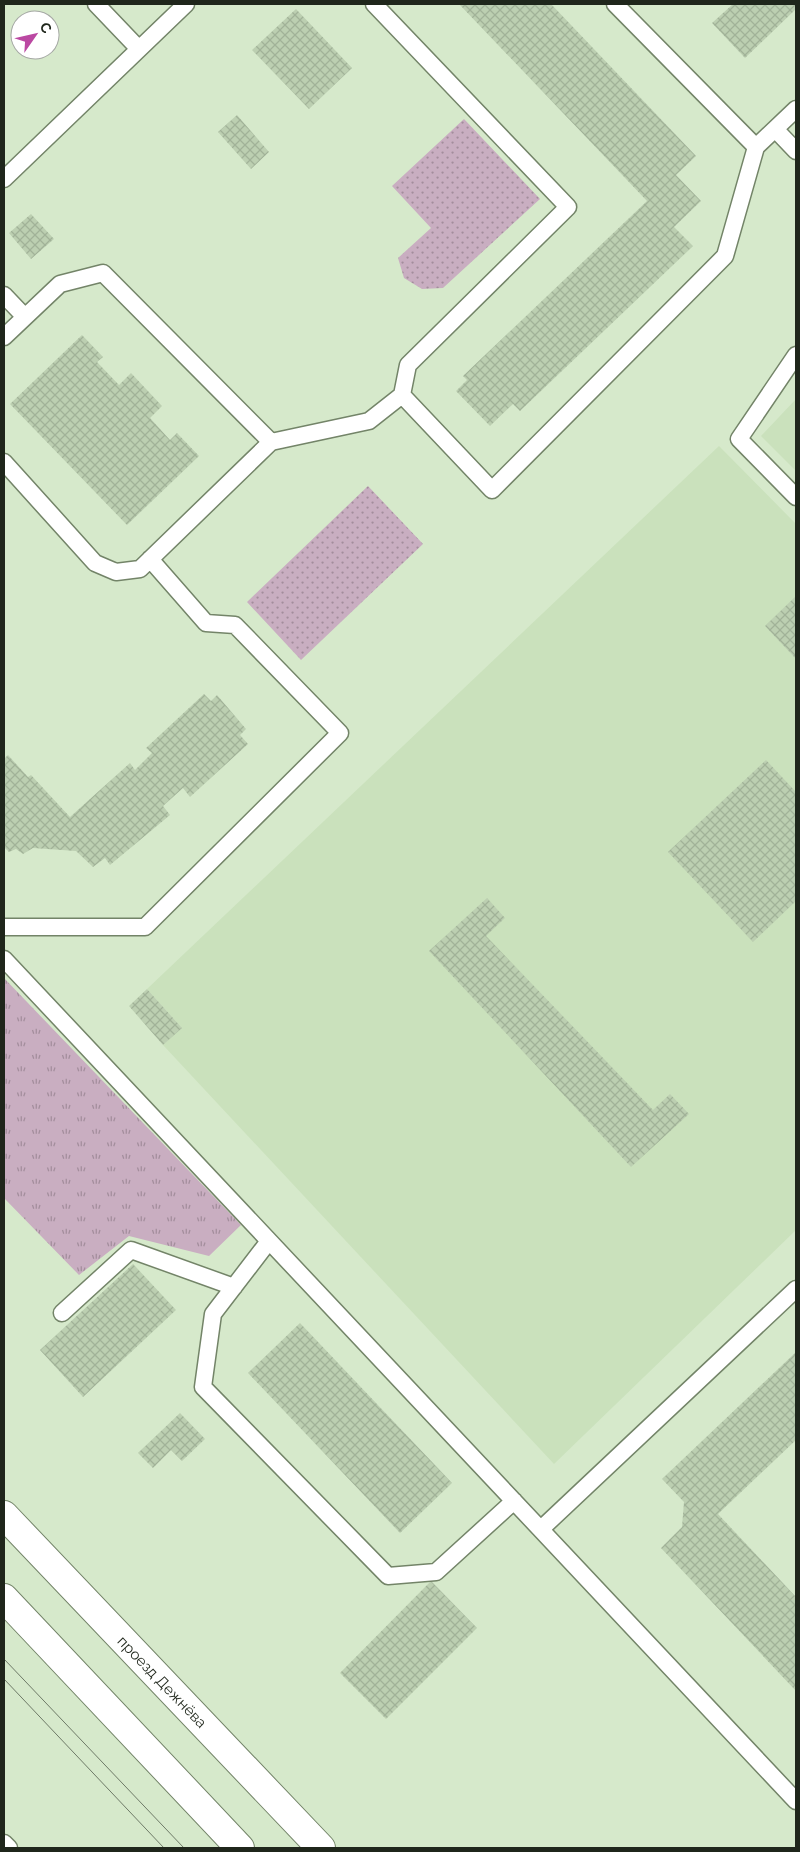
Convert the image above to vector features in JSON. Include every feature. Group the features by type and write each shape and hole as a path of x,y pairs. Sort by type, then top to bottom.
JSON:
{"main road":[{"name":"проезд Дежнёва","path":"4,1515 320,1848"},
{"path":"4,1598 240,1848"}],"lane":[{"path":"96,4 139,49"},
{"path":"4,179 186,4"},
{"path":"4,462 95,563 116,572 140,568 271,442 369,421 402,395 408,365 568,207 374,4"},
{"path":"615,4 756,148"},
{"path":"402,395 492,490 725,256 756,148 796,109"},
{"path":"775,129 796,151"},
{"path":"4,337 60,284 103,274 271,442"},
{"path":"4,295 25,317"},
{"path":"796,355 739,439 796,497"},
{"path":"4,927 145,927 340,733 235,625 206,623 150,559"},
{"path":"4,959 796,1801"},
{"path":"269,1241 213,1314 203,1387 388,1576 436,1572 514,1501"},
{"path":"62,1313 131,1250 234,1287"},
{"path":"541,1529 796,1289"},
{"path":"4,1843 9,1848"}],"shaded area":[{"path":"796,399 796,471 761,436"},
{"path":"719,446 796,524 796,1230 554,1464 163,1045 182,1028 147,989"}],"green space":[{"path":"464,119 540,199 443,288 422,289 404,278 398,258 431,228 392,186"},
{"path":"368,486 423,544 301,660 247,602"},
{"path":"4,978 241,1225 209,1256 129,1236 79,1275 4,1198"}],"building":[{"path":"459,4 551,4 696,156 676,175 701,201 674,227 693,246 520,411 513,404 490,426 456,391 467,380 463,376 647,201"},
{"path":"733,4 796,4 796,9 745,58 712,23"},
{"path":"296,9 352,68 309,109 252,50"},
{"path":"237,115 269,152 251,169 218,132"},
{"path":"31,214 54,239 31,259 9,233"},
{"path":"82,335 103,357 97,362 119,385 131,373 162,406 150,418 170,440 177,433 199,456 127,525 10,404"},
{"path":"796,596 796,659 765,626"},
{"path":"204,694 211,701 217,695 246,729 240,735 248,744 190,797 183,788 163,806 170,815 110,865 105,858 93,867 76,851 33,848 23,854 16,849 9,852 4,847 4,759 8,755 28,777 31,775 70,817 130,763 135,770 152,753 146,748"},
{"path":"766,760 796,792 796,901 753,942 668,852"},
{"path":"487,898 505,918 486,936 653,1110 670,1094 689,1114 631,1167 429,951"},
{"path":"147,989 182,1028 163,1045 129,1006"},
{"path":"133,1264 176,1310 83,1397 40,1350"},
{"path":"300,1323 452,1483 400,1533 248,1373"},
{"path":"796,1352 796,1440 718,1514 796,1597 796,1691 661,1548 682,1527 684,1502 662,1479"},
{"path":"180,1413 205,1439 182,1461 171,1450 153,1468 138,1453"},
{"path":"431,1581 477,1628 386,1719 340,1673"}],"tram line":[{"path":"4,1659 184,1848"},
{"path":"4,1679 164,1848"}]}
